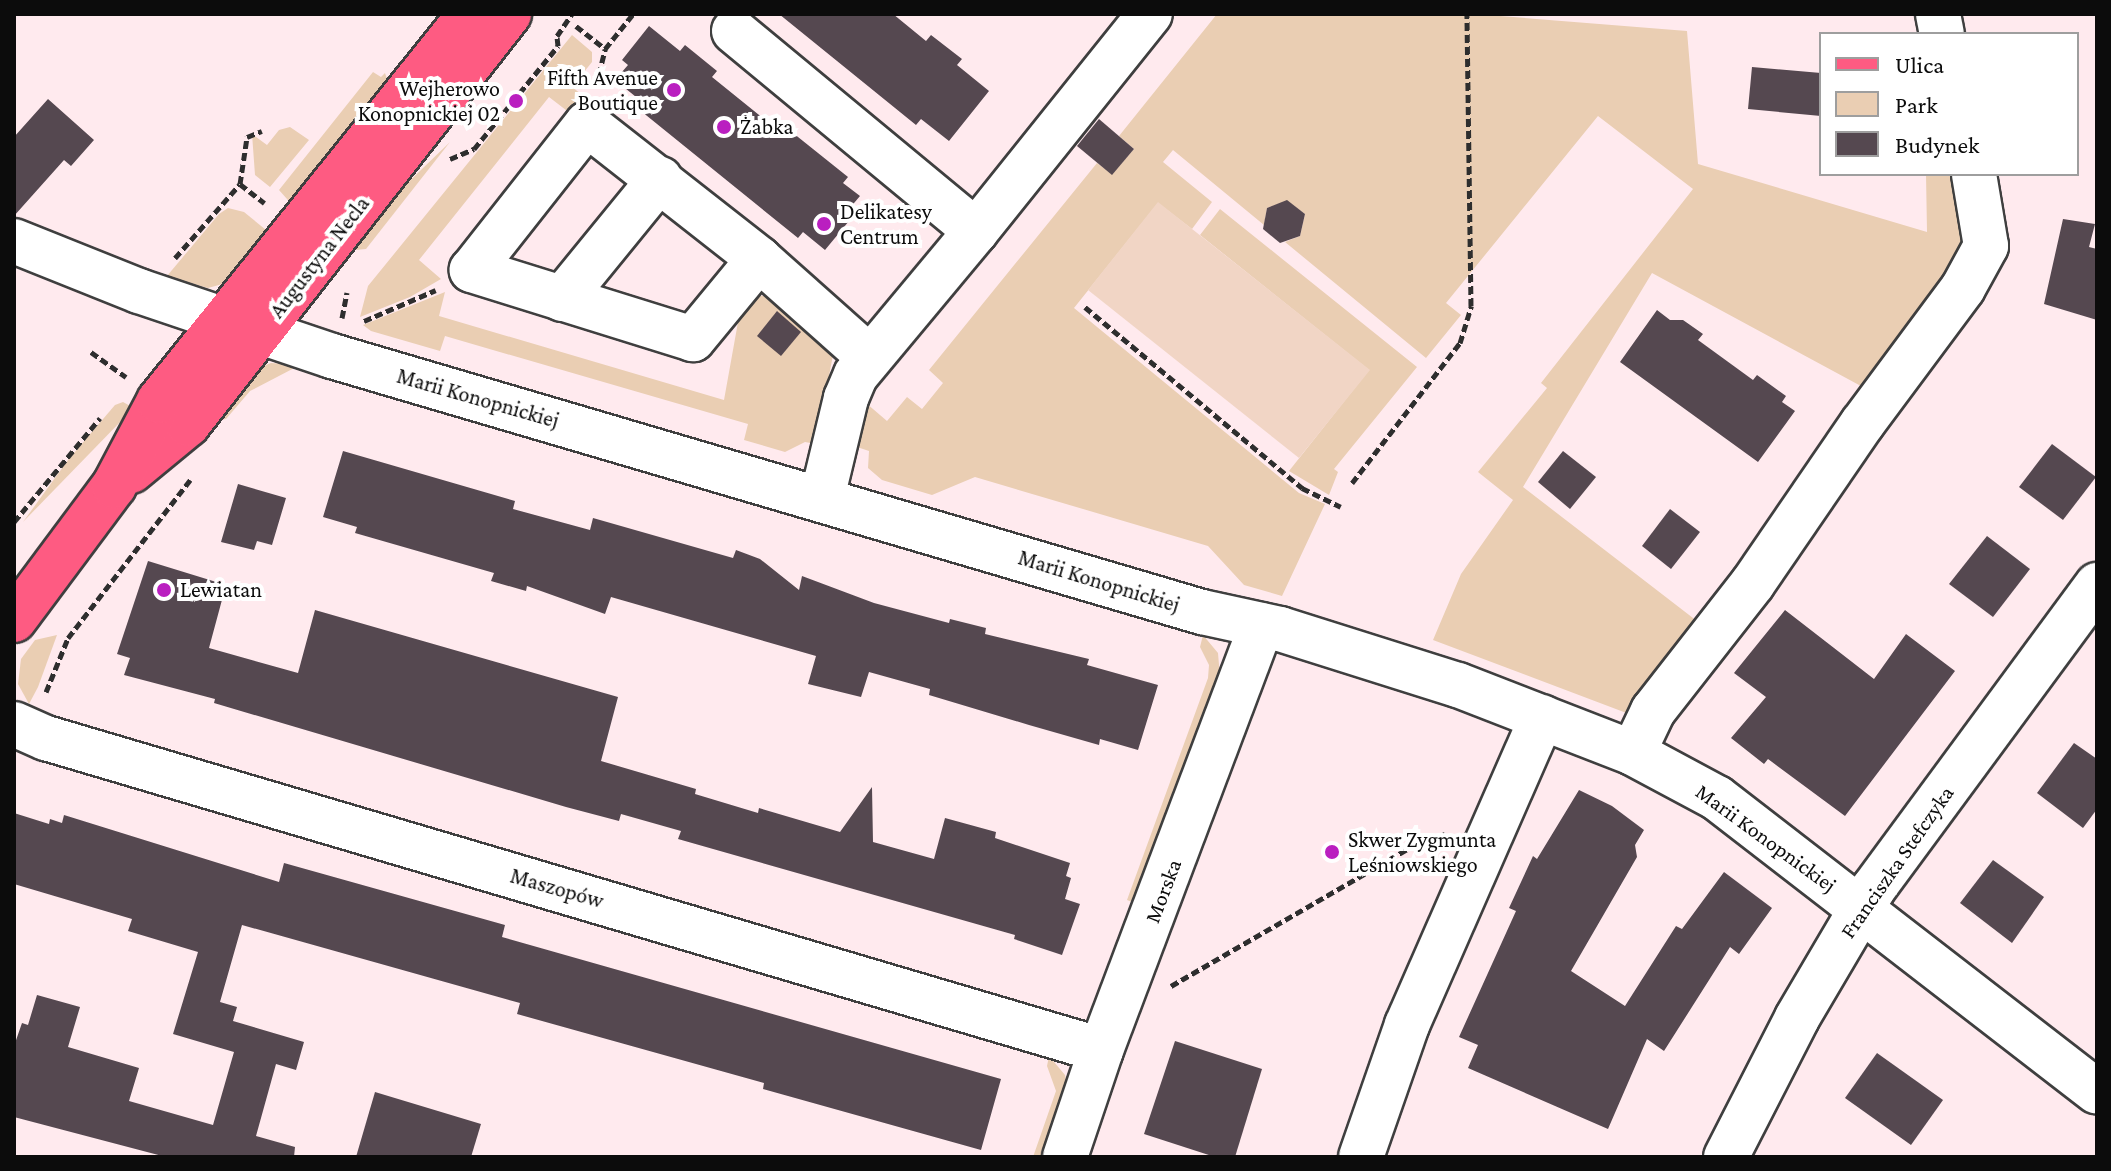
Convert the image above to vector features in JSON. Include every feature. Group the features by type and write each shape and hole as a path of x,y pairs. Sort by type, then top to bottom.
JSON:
{"main road":[{"name":"Augustyna Necla","path":"14,620 114,486 188,424 242,326 470,14"},
{"name":"Augustyna Necla","path":"242,326 509,14"}],"street":[{"path":"822,498 846,398 869,357 976,231 1150,14"},
{"path":"734,31 976,231"},
{"path":"759,259 693,339 472,270 587,124 759,259 869,357"},
{"path":"1633,753 1653,711 1753,583 1862,424 1963,288 1986,246 1974,176"},
{"path":"562,299 660,179"},
{"name":"Marii Konopnickiej","path":"14,241 102,277 242,326 1202,612 1262,625 1458,685 1633,753 1717,798 2097,1092"},
{"name":"Franciszka Stefczyka","path":"1726,1157 1797,1018 1860,908 2097,585"},
{"name":"Morska","path":"1065,1157 1101,1050 1262,625"},
{"path":"1361,1157 1407,1025 1542,717"},
{"name":"Maszopów","path":"14,724 46,738 1101,1050"}],"path":[{"path":"587,124 605,49 633,14"},
{"path":"1352,483 1460,343 1471,306 1467,14"},
{"path":"576,26 605,49"},
{"path":"240,184 247,137 262,131"},
{"path":"358,324 427,295 472,270"},
{"path":"1085,307 1302,488 1341,507"},
{"path":"14,522 110,406"},
{"path":"1129,976 1166,989 1419,842 1499,816"}],"green space":[{"path":"1217,14 1475,14 1687,31 1698,164 1927,232 1926,176 1952,176 1960,187 1964,212 1963,260 1872,392 1652,273 1523,487 1706,628 1637,717 1433,640 1461,574 1513,500 1478,472 1547,388 1541,383 1693,189 1598,116 1446,303 1461,315 1426,358 1285,242 1300,236 1305,214 1287,201 1267,208 1264,225 1173,150 1163,162 1212,202 1192,229 1158,203 1074,308 1299,493 1325,504 1282,596 1244,585 1208,546 975,477 932,495 882,480 868,468 869,451 854,446 866,403 887,421 907,397 922,409 943,383 929,370 1097,163 1112,174 1134,149 1119,136"},
{"path":"572,35 592,52 592,62 572,87 589,100 575,117 549,97 419,260 441,279 410,297 360,317 368,286"},
{"path":"373,72 381,77 385,73 388,82 295,208 279,190"},
{"path":"290,127 309,140 270,187 255,175 252,134 267,145 279,130"},
{"path":"450,142 366,249 344,251 368,221"},
{"path":"228,208 244,212 271,234 226,283 208,288 167,276 219,214"},
{"path":"1220,209 1417,367 1334,469 1338,472 1329,495 1289,471 1369,370 1200,235"},
{"path":"445,292 439,316 724,400 740,311 754,296 773,296 831,346 833,355 816,444 805,442 785,452 744,440 748,424 445,336 440,351 371,331 363,325"},
{"path":"271,363 300,365 250,391 226,419 216,421 251,371"},
{"path":"123,402 132,407 125,417 23,522 68,460 115,405"},
{"path":"57,635 29,704 18,684 21,659 35,640"},
{"path":"1203,635 1218,653 1220,677 1139,902 1132,902 1127,900 1208,678 1209,665 1200,647"},
{"path":"1049,1056 1065,1075 1068,1091 1046,1157 1033,1157 1056,1091 1047,1066"}],"shaded area":[{"path":"1158,202 1370,370 1299,458 1088,290"}],"building":[{"path":"779,14 893,14 926,41 931,35 962,59 957,65 989,91 949,141 921,119 916,125"},
{"path":"649,26 680,51 685,45 717,71 712,77 769,123 773,117 848,177 843,183 860,196 843,216 849,221 825,250 803,232 798,238 636,107 641,101 615,80 628,65 622,60"},
{"path":"1752,67 1819,73 1819,116 1748,109"},
{"path":"48,99 94,140 71,166 64,160 14,216 14,137"},
{"path":"1099,119 1134,149 1112,175 1077,146"},
{"path":"1287,200 1305,214 1300,236 1280,243 1263,229 1267,208"},
{"path":"2063,219 2095,224 2089,247 2097,249 2097,320 2044,304"},
{"path":"1657,310 1670,320 1683,320 1703,334 1698,340 1753,380 1757,375 1786,396 1782,402 1795,411 1758,462 1620,362"},
{"path":"777,311 801,332 781,356 757,336"},
{"path":"2052,444 2096,477 2063,520 2019,487"},
{"path":"343,451 515,501 513,509 590,530 593,518 733,558 736,550 760,559 799,590 802,576 874,603 949,623 950,619 986,628 985,634 1089,659 1087,665 1158,685 1138,750 1100,739 1099,745 1029,725 929,695 930,689 869,672 861,697 808,684 816,656 611,597 605,614 527,586 526,591 491,581 494,573 355,533 357,527 323,517"},
{"path":"1563,451 1596,477 1570,509 1538,482"},
{"path":"238,484 286,498 272,545 257,541 254,550 221,542"},
{"path":"1670,509 1700,532 1671,569 1642,546"},
{"path":"1987,536 2030,569 1993,617 1949,584"},
{"path":"148,561 226,585 209,648 298,673 315,610 618,697 601,761 696,789 695,794 758,813 759,808 840,832 872,787 873,842 934,859 945,818 996,832 995,838 1070,863 1066,876 1071,878 1065,899 1080,904 1062,955 1014,939 1015,935 678,839 681,831 621,814 619,821 566,807 214,703 215,699 124,675 130,658 117,654"},
{"path":"1785,610 1874,679 1906,634 1955,671 1845,816 1768,759 1764,764 1731,738 1766,697 1734,673"},
{"path":"2074,743 2097,759 2097,809 2083,828 2037,793"},
{"path":"1579,790 1612,806 1644,830 1635,845 1637,857 1571,971 1625,1006 1676,926 1682,929 1724,872 1772,908 1739,954 1730,947 1664,1051 1647,1039 1608,1129 1468,1068 1478,1045 1459,1037 1516,911 1509,908 1533,856 1537,859"},
{"path":"14,813 49,824 50,819 62,823 64,815 279,882 284,863 505,925 502,937 1001,1079 981,1150 763,1089 764,1083 517,1014 520,1003 242,925 220,1002 237,1007 233,1021 304,1042 296,1070 276,1064 256,1136 295,1147 294,1157 166,1157 14,1117 14,1046 22,1023 28,1025 37,995 80,1007 68,1047 139,1068 129,1101 213,1125 234,1052 173,1034 198,952 128,931 132,919 14,884"},
{"path":"1993,860 2044,897 2012,943 1960,903"},
{"path":"1175,1041 1262,1069 1235,1157 1215,1157 1144,1134"},
{"path":"1877,1053 1943,1100 1911,1145 1845,1098"},
{"path":"375,1092 481,1124 471,1157 356,1157"}],"place":[{"name":"Fifth Avenue Boutique","path":"674,90"},
{"name":"Wejherowo Konopnickiej 02","path":"516,101"},
{"name":"Żabka","path":"724,127"},
{"name":"Delikatesy Centrum","path":"824,224"},
{"name":"Lewiatan","path":"164,590"},
{"name":"Skwer Zygmunta Leśniowskiego","path":"1332,852"}]}
